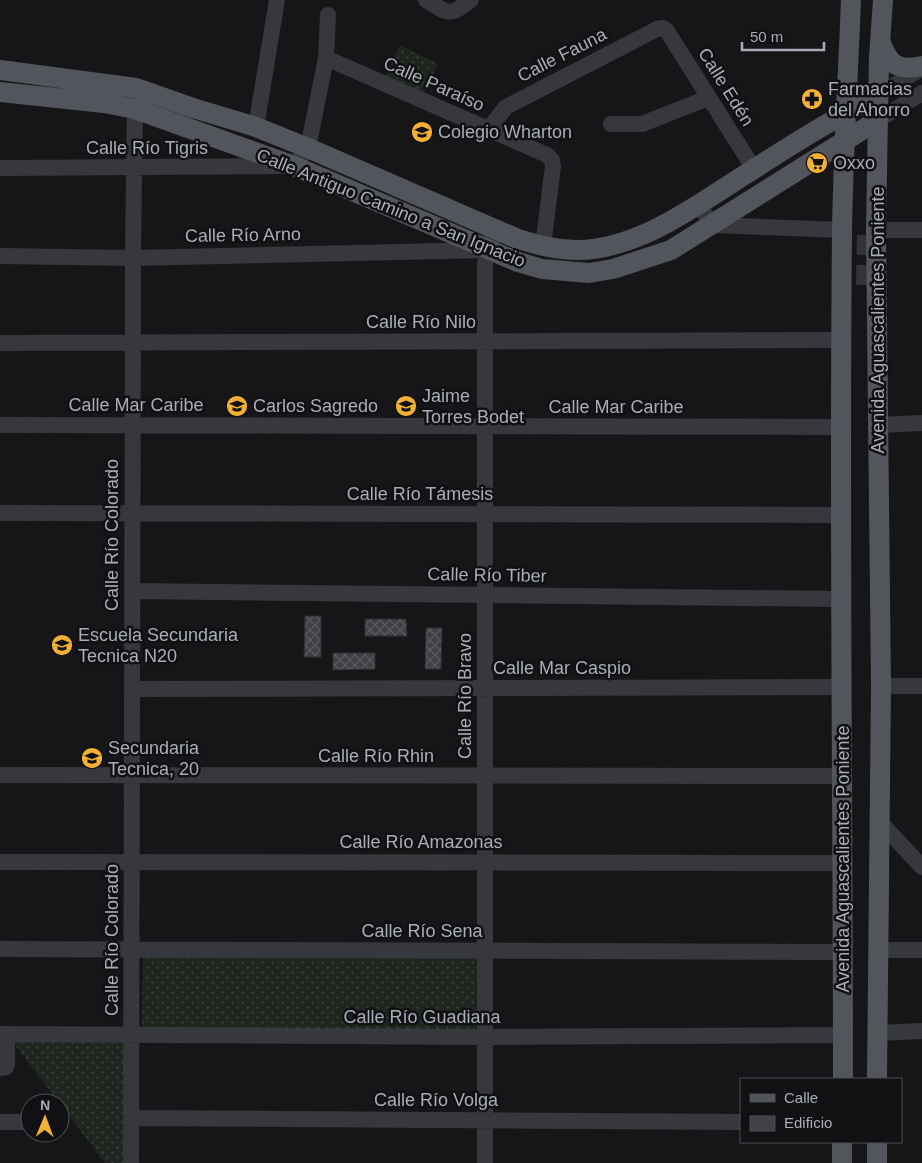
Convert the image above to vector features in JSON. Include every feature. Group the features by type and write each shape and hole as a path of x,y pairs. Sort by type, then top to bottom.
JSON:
{"main road":[{"name":"Avenida Aguascalientes Poniente","path":"841,639 850,626 848,176 845,140 850,0"},
{"name":"Avenida Aguascalientes Poniente","path":"872,0 874,64 878,95 876,230 881,640 877,1078"},
{"name":"Avenida Aguascalientes Poniente","path":"874,64 883,0"},
{"path":"879,39 884,53 895,66 904,68 922,67"},
{"path":"848,66 861,73 868,74 874,64"},
{"name":"Calle Antiguo Camino a San Ignacio","path":"0,70 136,88 256,128 308,148 495,230 543,247 579,250 607,246 638,238 698,205 847,112 878,95"},
{"name":"Calle Antiguo Camino a San Ignacio","path":"0,92 104,103 135,109 294,166 488,250 542,269 589,273 613,269 671,250 878,120"},
{"path":"848,176 856,164 862,163 873,168 877,176"},
{"name":"Avenida Aguascalientes Poniente","path":"843,1078 842,230 848,176"},
{"name":"Avenida Aguascalientes Poniente","path":"866,285 870,550 874,625 881,640"},
{"path":"842,1143 842,1163"},
{"path":"877,1143 878,1163"}],"street":[{"path":"256,128 277,0"},
{"path":"426,0 444,12 457,11 471,0"},
{"path":"294,166 308,148 326,58 328,16"},
{"name":"Calle Edén","path":"663,28 667,31 754,169"},
{"name":"Calle Fauna","path":"488,130 506,107 657,29 663,28"},
{"name":"Calle Paraíso","path":"326,58 547,156 552,160 553,166 543,247"},
{"name":"Calle Antiguo Camino a San Ignacio","path":"878,95 922,67"},
{"name":"Calle Río Colorado","path":"131,1163 133,258 136,88"},
{"name":"Calle Antiguo Camino a San Ignacio","path":"878,120 922,93"},
{"path":"611,124 642,124 708,98"},
{"name":"Calle Río Tigris","path":"0,168 294,166"},
{"path":"698,205 713,225 842,230"},
{"name":"Calle Río Bravo","path":"485,1163 485,264 495,230"},
{"path":"876,230 922,230"},
{"name":"Calle Río Arno","path":"0,256 133,258 488,250"},
{"name":"Calle Río Nilo","path":"0,343 842,340"},
{"path":"879,425 922,424"},
{"name":"Calle Mar Caribe","path":"0,425 841,427"},
{"name":"Calle Río Támesis","path":"0,513 841,515"},
{"name":"Calle Río Tiber","path":"132,591 841,599"},
{"path":"881,686 922,686"},
{"name":"Calle Mar Caspio","path":"132,688 842,687"},
{"name":"Calle Río Rhin","path":"0,775 842,776"},
{"path":"879,821 922,867"},
{"name":"Calle Río Amazonas","path":"0,862 842,863"},
{"name":"Calle Río Sena","path":"0,949 843,952"},
{"path":"878,950 922,950"},
{"path":"877,1033 922,1032"},
{"path":"0,1068 6,1067 7,1064 4,1035"},
{"name":"Calle Río Guadiana","path":"4,1035 485,1037 843,1035"},
{"name":"Calle Río Volga","path":"131,1118 740,1122"},
{"path":"0,1122 20,1122"}],"shaded area":[{"path":"400,45 438,64 422,96 384,78"},
{"path":"477,955 476,1032 142,1029 143,957"},
{"path":"12,1041 127,1041 125,1163 105,1163 70,1117 70,1093 52,1093"}],"building":[{"path":"305,616 321,616 321,657 304,657"},
{"path":"365,619 406,619 407,636 365,636"},
{"path":"426,628 442,628 441,669 425,669"},
{"path":"333,653 375,653 375,669 333,670"}],"tunnel":[{"path":"866,285 867,232"}],"place":[{"name":"Farmacias del Ahorro","path":"812,99"},
{"name":"Colegio Wharton","path":"422,132"},
{"name":"Oxxo","path":"817,163"},
{"name":"Carlos Sagredo","path":"237,406"},
{"name":"Jaime Torres Bodet","path":"406,406"},
{"name":"Escuela Secundaria Tecnica N20","path":"62,645"},
{"name":"Secundaria Tecnica, 20","path":"92,758"}]}
